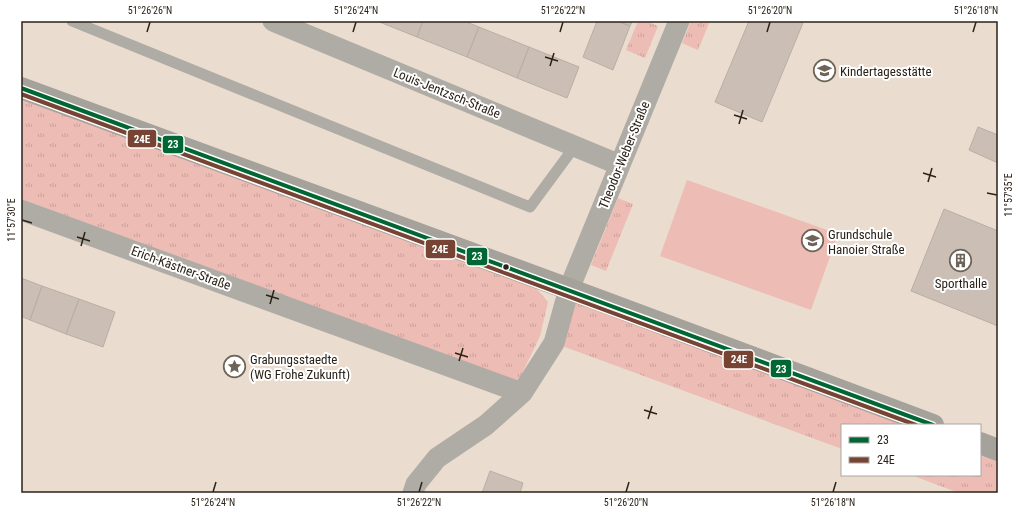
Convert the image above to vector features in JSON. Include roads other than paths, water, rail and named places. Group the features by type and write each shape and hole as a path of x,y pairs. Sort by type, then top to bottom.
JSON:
{"street":[{"name":"Louis-Jentzsch-Straße","path":"273,21 620,165"},
{"name":"Theodor-Weber-Straße","path":"569,289 679,21"},
{"path":"21,88 569,289 929,424"},
{"name":"Erich-Kästner-Straße","path":"21,210 522,393"},
{"path":"413,493 416,484 437,458 486,425 522,393 554,342 569,289"},
{"path":"981,443 998,450"}],"lane":[{"path":"72,21 530,207 575,146"}],"place":[{"name":"Kindertagesstätte","path":"825,71"},
{"name":"Grundschule Hanoier Straße","path":"812,241"},
{"name":"Sporthalle","path":"961,261"},
{"name":"Grabungsstaedte (WG Frohe Zukunft)","path":"235,366"}]}
